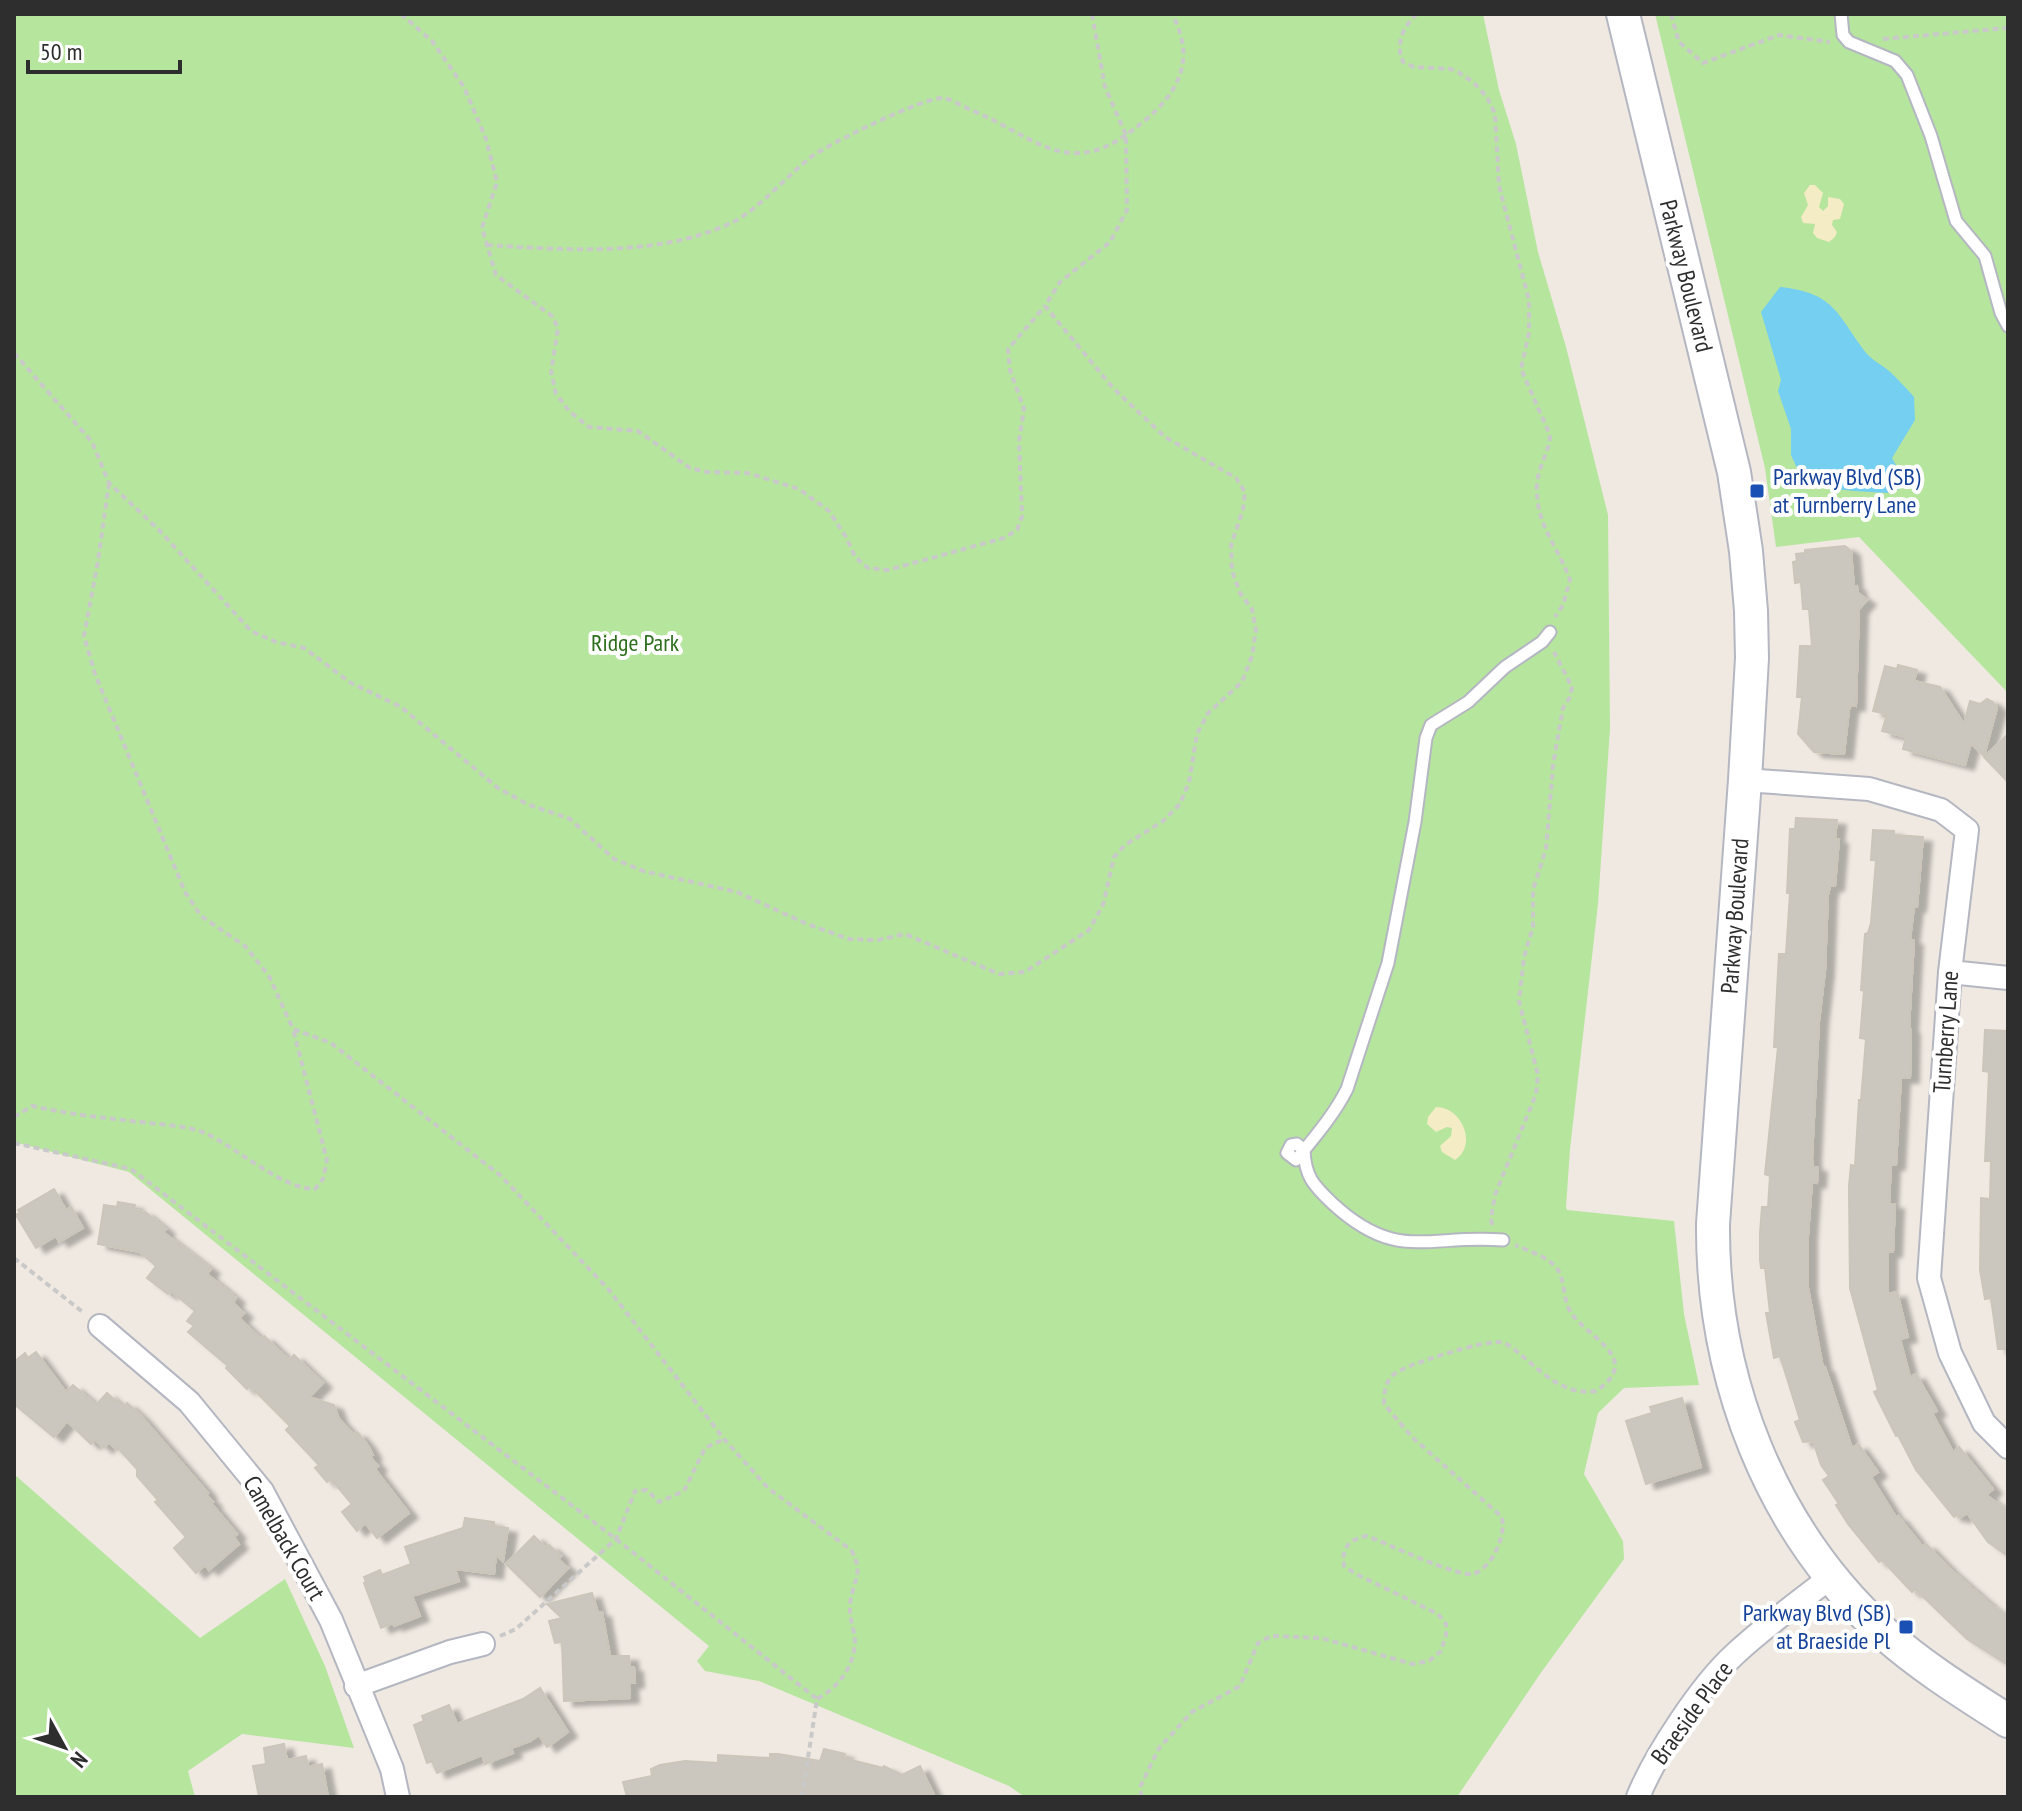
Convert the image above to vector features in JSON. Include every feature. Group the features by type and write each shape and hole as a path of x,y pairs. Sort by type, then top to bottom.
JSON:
{"street":[{"name":"Parkway Boulevard","path":"1623,14 1741,511 1751,611 1752,658 1745,780 1713,1224 1716,1292 1732,1382 1750,1436 1785,1508 1832,1576 1873,1622 1906,1651 2008,1721"},
{"name":"Turnberry Lane","path":"1745,780 1869,789 1941,810 1967,830 1950,972 1929,1278 1950,1353 1984,1423 2008,1447"},
{"path":"1950,972 2008,978"},
{"name":"Camelback Court","path":"100,1326 189,1402 262,1491 331,1620 392,1769 398,1797"},
{"name":"Braeside Place","path":"1638,1797 1647,1775 1719,1671 1736,1653 1832,1576"},
{"path":"356,1686 450,1652 483,1644"}],"lane":[{"path":"1841,14 1843,35 1849,42 1895,61 1907,75 1931,136 1956,221 1985,256 2001,313 2008,326"},
{"path":"1503,1240 1481,1238 1432,1242 1386,1239 1359,1227 1323,1194 1296,1160 1340,1103 1347,1089 1388,963 1415,822 1426,738 1431,725 1468,702 1505,667 1542,642 1550,632"},
{"path":"1304,1150 1305,1170"}],"path":[{"path":"401,14 432,41 464,87 486,139 497,182 482,228 496,275 552,316 558,328 551,372 556,394 569,411 589,427 638,431 690,468 707,472 748,473 799,489 829,511 855,557 868,568 888,570 1004,538 1017,530 1022,516 1019,441 1024,409 1010,370 1008,349 1045,306 1060,282 1110,242 1127,210 1126,135 1105,87 1092,14"},
{"path":"487,245 582,251 682,240 739,219 814,154 911,106 943,98 1002,122 1050,149 1072,155 1090,154 1108,148 1153,116 1174,92 1183,64 1181,31 1172,14"},
{"path":"1141,1797 1141,1785 1159,1748 1192,1712 1240,1686 1258,1643 1271,1636 1321,1638 1412,1664 1429,1661 1441,1651 1446,1624 1438,1614 1344,1566 1342,1555 1346,1546 1353,1538 1367,1536 1442,1566 1476,1573 1491,1560 1500,1543 1504,1530 1502,1517 1412,1437 1393,1416 1384,1404 1384,1391 1393,1375 1408,1366 1440,1356 1499,1342 1560,1385 1574,1391 1596,1391 1611,1377 1615,1366 1608,1347 1570,1311 1558,1270 1539,1254 1503,1240 1494,1231 1491,1218 1495,1195 1536,1094 1538,1075 1519,1001 1533,927 1533,890 1546,849 1553,765 1563,708 1572,687 1556,656 1550,632 1563,605 1570,580 1541,524 1537,506 1537,481 1542,459 1550,444 1550,435 1521,369 1529,333 1529,300 1501,195 1495,114 1487,97 1458,72 1414,67 1403,62 1399,53 1401,37 1417,14"},
{"path":"1671,14 1679,42 1703,63 1779,35 1849,42 2008,28"},
{"path":"14,353 92,442 109,483 159,530 251,631 276,642 304,648 351,683 401,707 498,788 527,804 570,819 614,859 643,871 737,892 807,924 849,939 878,940 905,934 999,974 1025,972 1089,930 1103,905 1114,857 1125,845 1163,821 1180,804 1189,782 1197,734 1208,713 1242,682 1252,656 1256,630 1252,609 1240,593 1232,571 1231,545 1243,510 1245,492 1236,478 1165,437 1113,388 1045,306"},
{"path":"14,1117 32,1106 181,1127 207,1134 250,1161 305,1189 315,1189 323,1179 327,1160 293,1029 269,976 245,946 201,916 185,892 95,674 84,636 109,483"},
{"path":"293,1029 331,1043 501,1176 609,1290 724,1439 768,1488 851,1550 858,1572 850,1600 849,1621 855,1641 841,1681 817,1699 802,1797"},
{"path":"14,1143 131,1169 616,1539 817,1699"},
{"path":"14,1258 100,1326"},
{"path":"483,1644 516,1629 616,1539 635,1491 647,1490 659,1502 684,1491 705,1448 724,1439"}],"green space":[{"name":"Ridge Park","path":"14,14 1483,14 1499,90 1516,144 1538,252 1566,347 1608,515 1610,729 1598,904 1566,1207 1567,1210 1674,1221 1684,1314 1699,1385 1624,1388 1598,1413 1584,1474 1623,1541 1624,1559 1540,1674 1457,1797 1025,1797 1009,1786 759,1681 705,1671 697,1661 709,1646 129,1172 14,1142"},
{"path":"1655,14 2008,14 2008,693 1859,537 1776,547 1765,468"},
{"path":"14,1474 200,1638 285,1579 325,1666 354,1748 242,1734 188,1771 195,1797 14,1797"}],"sand":[{"path":"1810,185 1815,185 1823,193 1819,207 1823,211 1828,206 1828,197 1840,199 1844,204 1840,219 1833,220 1832,225 1837,232 1829,242 1817,238 1813,233 1815,224 1803,223 1801,217 1808,205 1804,193"},
{"path":"1436,1107 1453,1113 1464,1128 1465,1145 1455,1160 1442,1152 1440,1146 1451,1136 1452,1128 1436,1132 1427,1124"}],"water":[{"path":"1780,287 1799,290 1825,301 1842,318 1868,355 1888,370 1914,397 1915,420 1892,458 1901,474 1900,489 1887,493 1836,489 1828,480 1801,477 1791,455 1791,429 1778,391 1781,380 1761,312"}],"building":[{"path":"1845,546 1851,551 1854,587 1857,586 1858,593 1867,600 1859,609 1856,706 1851,705 1849,710 1844,754 1814,752 1798,734 1802,697 1797,697 1800,646 1812,646 1809,609 1803,609 1801,582 1795,583 1793,562 1797,561 1796,554 1805,553 1805,550"},
{"path":"1898,665 1917,670 1914,681 1940,687 1964,724 1970,701 1980,704 1987,699 1993,702 1997,708 1984,756 1971,743 1965,765 1903,749 1906,737 1882,731 1887,714 1873,711 1885,666 1897,669"},
{"path":"2008,734 2008,782 1984,757"},
{"path":"1796,818 1837,820 1835,839 1839,839 1835,886 1830,886 1828,895 1812,1158 1813,1167 1818,1167 1817,1183 1812,1182 1808,1236 1808,1288 1823,1368 1852,1448 1858,1444 1878,1472 1871,1477 1896,1517 1923,1547 1926,1544 1991,1605 2008,1616 2008,1665 1967,1639 1915,1589 1912,1592 1882,1560 1879,1562 1848,1524 1823,1480 1829,1476 1821,1465 1813,1441 1803,1442 1795,1422 1800,1420 1780,1356 1774,1358 1766,1313 1770,1313 1765,1268 1761,1268 1760,1260 1760,1233 1762,1207 1768,1207 1770,1176 1765,1174 1778,1047 1774,1047 1779,954 1786,954 1790,829 1795,829"},
{"path":"1873,830 1923,837 1917,907 1914,907 1910,940 1914,940 1909,1029 1910,1078 1901,1078 1896,1165 1891,1165 1889,1204 1895,1204 1893,1252 1888,1252 1888,1294 1897,1292 1908,1337 1900,1339 1910,1377 1916,1374 1937,1411 1932,1413 1953,1452 1959,1447 1993,1489 1986,1495 2008,1511 2008,1556 1988,1542 1967,1513 1960,1518 1957,1515 1954,1517 1916,1470 1874,1392 1878,1390 1850,1288 1849,1186 1851,1165 1855,1166 1866,1039 1860,1038 1864,991 1861,990 1865,934 1871,923 1876,860 1871,860"},
{"path":"1985,1030 2008,1031 2008,1349 1998,1349 1991,1298 1985,1299 1980,1270 1981,1198 1990,1199 1991,1161 1985,1161 1989,1072 1983,1071"},
{"path":"54,1189 66,1210 71,1207 83,1228 59,1242 56,1236 36,1248 16,1215 20,1213 18,1210"},
{"path":"118,1202 135,1205 134,1210 145,1212 166,1229 163,1232 211,1269 207,1274 236,1298 233,1303 244,1313 239,1318 289,1360 294,1355 323,1383 309,1397 334,1405 339,1419 367,1444 373,1455 370,1457 378,1466 375,1469 409,1513 377,1538 365,1523 357,1531 342,1512 352,1504 331,1479 327,1482 315,1468 319,1465 286,1430 290,1426 188,1332 194,1326 187,1321 195,1311 171,1291 168,1294 147,1278 156,1266 140,1252 98,1244 104,1205 117,1207"},
{"path":"36,1352 66,1392 73,1385 96,1405 107,1393 125,1406 127,1403 141,1416 208,1493 206,1495 211,1503 237,1534 234,1537 239,1544 209,1570 205,1565 196,1573 174,1548 186,1537 155,1502 158,1500 137,1476 137,1469 118,1448 109,1442 104,1448 95,1440 91,1444 67,1421 54,1437 14,1404 14,1362 25,1353 28,1358"},
{"path":"1682,1398 1701,1467 1646,1484 1626,1421 1652,1413 1650,1407"},
{"path":"465,1518 494,1522 494,1526 508,1528 503,1561 496,1555 494,1574 455,1569 459,1581 412,1596 420,1616 381,1628 364,1577 380,1570 382,1575 411,1564 405,1547 463,1528"},
{"path":"534,1536 546,1548 549,1545 561,1556 558,1559 568,1568 540,1597 506,1564"},
{"path":"592,1593 598,1613 602,1612 610,1656 629,1656 630,1667 634,1667 635,1683 629,1683 630,1698 564,1701 562,1642 555,1643 549,1621 562,1618 547,1604"},
{"path":"540,1688 568,1732 547,1747 539,1735 511,1748 513,1753 485,1764 482,1755 437,1773 432,1761 427,1763 414,1725 424,1721 422,1716 449,1705 457,1724 523,1699"},
{"path":"284,1744 287,1760 306,1756 308,1767 322,1764 328,1797 259,1797 253,1766 266,1764 264,1748"},
{"path":"824,1749 845,1754 843,1758 884,1766 902,1775 920,1766 935,1797 627,1797 623,1782 652,1776 651,1769 660,1765 685,1761 718,1763 718,1755 770,1758 770,1754 778,1754 820,1761"}],"place":[{"name":"Parkway Blvd (SB) at Turnberry Lane","path":"1757,491"},
{"name":"Parkway Blvd (SB) at Braeside Pl","path":"1906,1627"}]}
